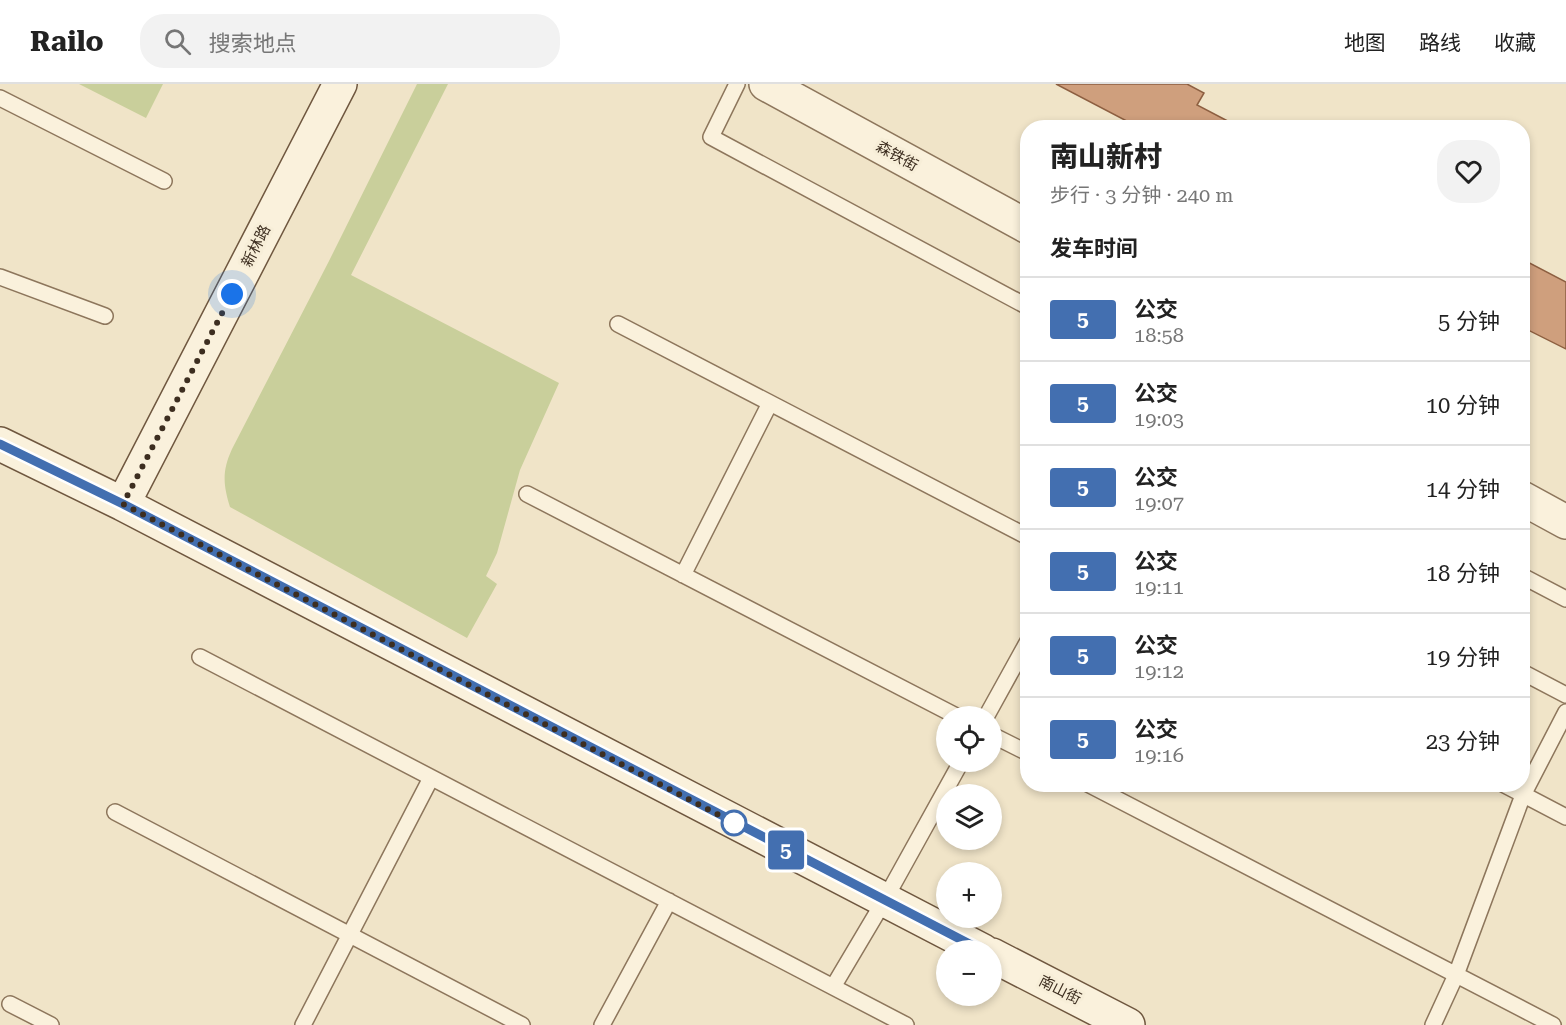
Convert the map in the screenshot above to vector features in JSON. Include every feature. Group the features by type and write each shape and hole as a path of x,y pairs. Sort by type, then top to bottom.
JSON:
{"main road":[{"name":"新林路","path":"123,504 340,84"},
{"name":"森铁街","path":"766,84 1020,223"},
{"path":"0,444 123,504 961,940"},
{"path":"1530,502 1566,522"},
{"name":"南山街","path":"1002,961 1128,1025"}],"lane":[{"path":"737,84 711,137 1020,303"},
{"path":"0,98 164,181"},
{"path":"0,277 105,316"},
{"path":"618,324 1020,533"},
{"path":"683,575 770,403"},
{"path":"527,494 936,706"},
{"path":"1530,580 1566,599"},
{"path":"992,706 1020,655"},
{"path":"200,657 906,1025"},
{"path":"1530,676 1566,695"},
{"path":"1530,781 1566,712"},
{"path":"1002,740 1020,749"},
{"path":"833,987 955,772"},
{"path":"303,1025 431,778"},
{"path":"1103,792 1553,1025"},
{"path":"1518,792 1566,817"},
{"path":"1433,1025 1456,975 1525,792"},
{"path":"115,812 522,1025"},
{"path":"602,1025 669,901"},
{"path":"10,1004 51,1025"}],"green space":[{"path":"79,84 163,84 146,118"},
{"path":"417,84 448,84 351,275 559,383 520,470 497,553 486,576 497,584 467,638 230,507 225,484 226,464 232,449"}],"building":[{"path":"1056,84 1187,84 1204,93 1197,105 1226,120 1125,120"},
{"path":"1530,263 1566,282 1566,349 1530,331"}],"bus line":[{"name":"5","path":"0,444 123,504 961,940"}],"route":[{"path":"232,294 123,504 736,824 734,823"}]}
